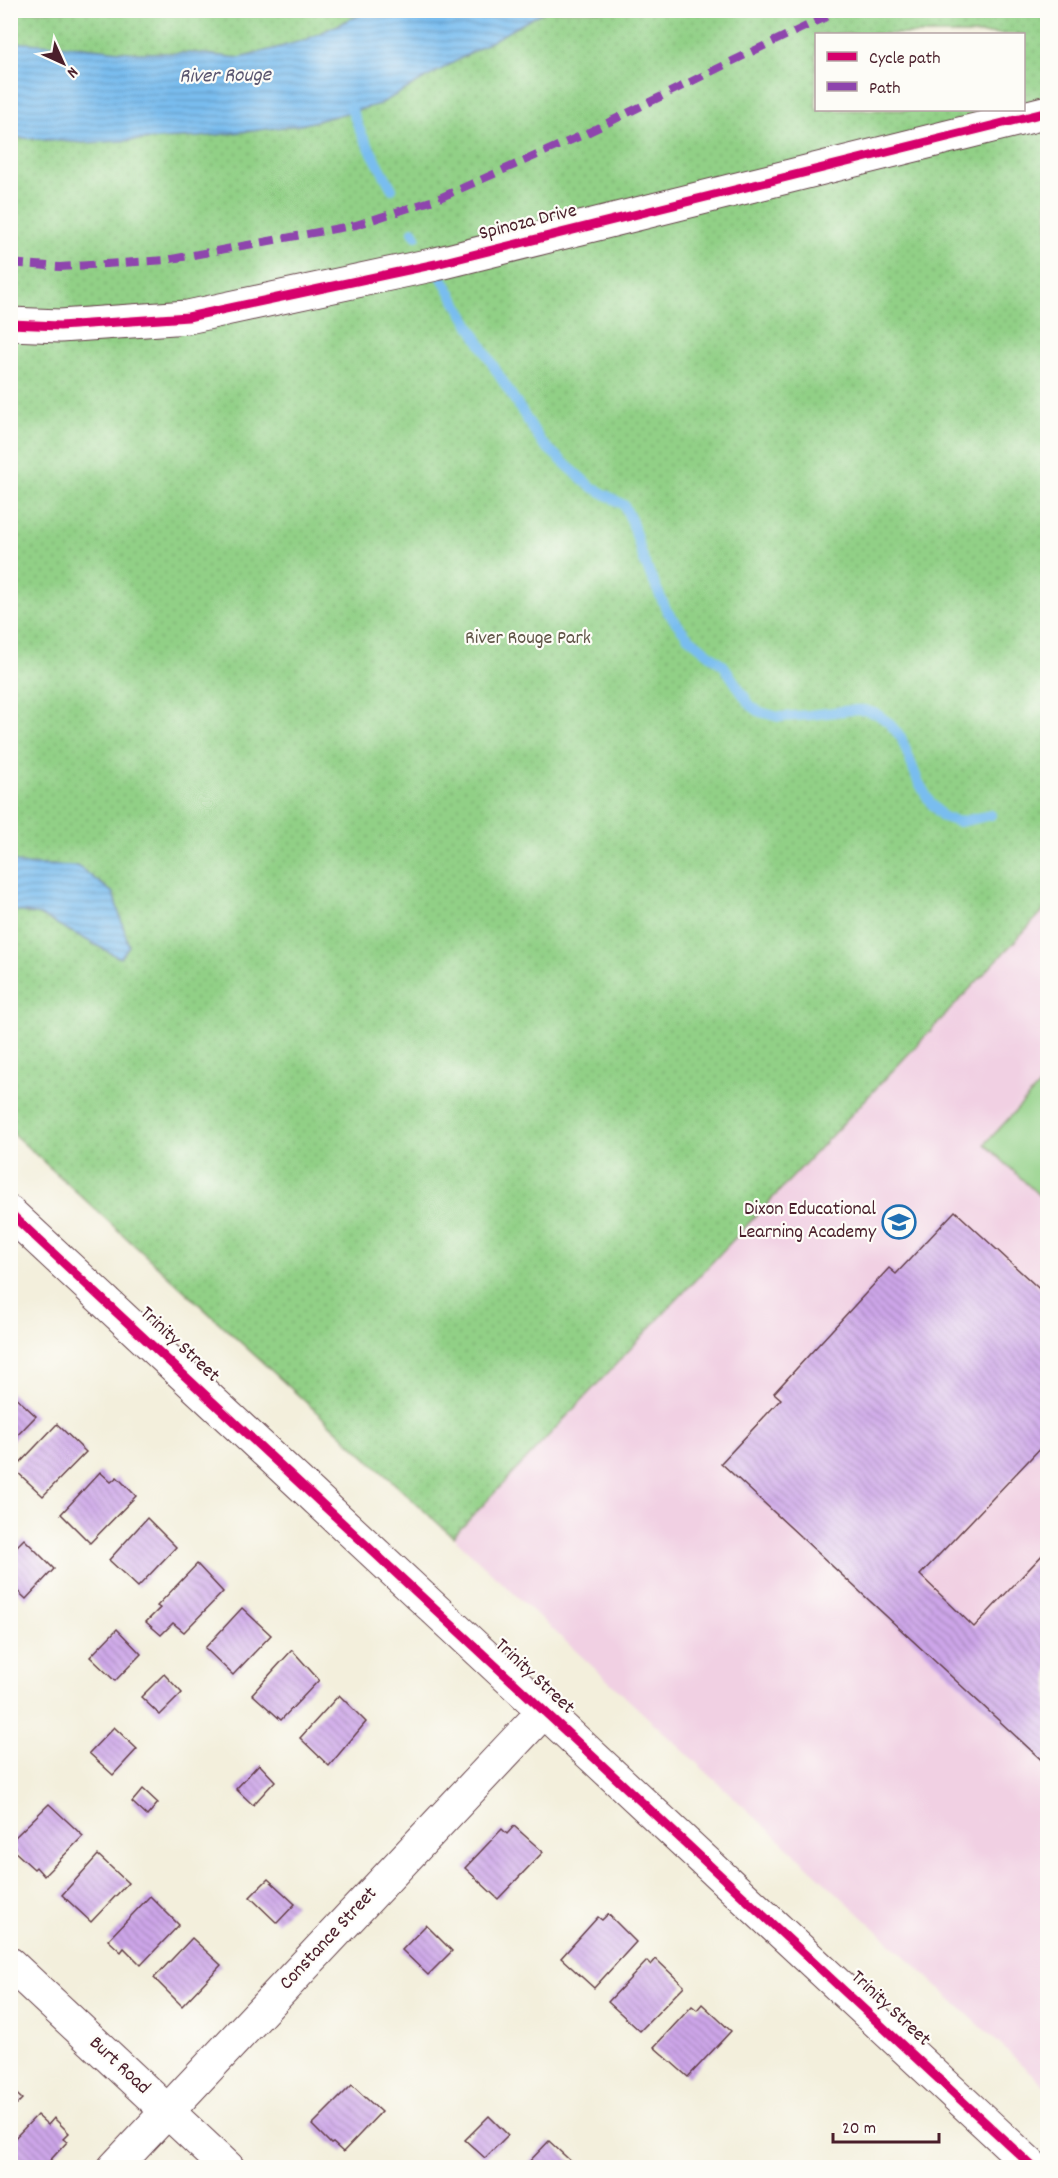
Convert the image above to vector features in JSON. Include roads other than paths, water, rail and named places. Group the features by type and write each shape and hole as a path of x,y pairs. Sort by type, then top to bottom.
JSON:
{"street":[{"name":"Spinoza Drive","path":"10,324 60,326 188,317 436,264 1047,111"},
{"name":"Trinity Street","path":"10,1213 1034,2168"},
{"name":"Constance Street","path":"114,2168 544,1711"},
{"name":"Burt Road","path":"10,1964 228,2168"}],"water":[{"name":"River Rouge","path":"370,10 545,11 380,104 301,125 200,137 84,143 11,137 11,42 138,53 197,53 240,58 305,40"},
{"path":"10,859 21,864 78,866 113,893 129,946 120,958 40,915 11,910"}],"waterway":[{"path":"350,106 361,133 392,189"},
{"path":"413,231 416,236"},
{"path":"436,268 542,443 590,486 624,505 632,522 644,561 667,611 687,636 724,666 750,705 760,712 779,717 852,710 864,710 877,714 888,722 901,737 918,781 930,802 943,817 959,822 991,815"}],"place":[{"name":"Dixon Educational Learning Academy","path":"899,1222"}],"park label":[{"name":"River Rouge Park","path":"528,639"}]}
